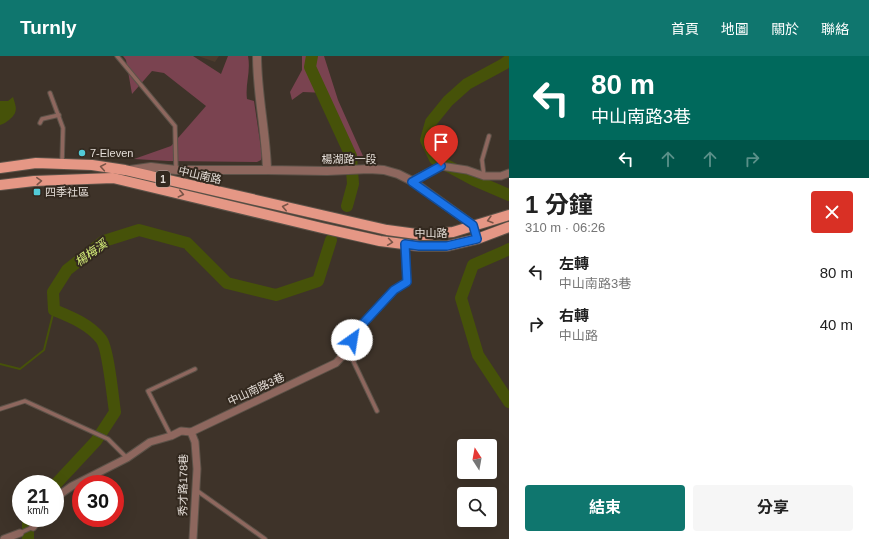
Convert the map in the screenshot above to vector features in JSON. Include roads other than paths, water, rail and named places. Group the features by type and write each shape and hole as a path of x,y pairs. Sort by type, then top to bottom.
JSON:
{"main road":[{"name":"中山南路","path":"0,168 36,163 92,165 125,170 352,221"},
{"name":"1","path":"0,185 34,181 114,178"},
{"name":"中山路","path":"114,178 380,241 419,246 447,246 477,239 509,227"},
{"name":"中山路","path":"352,221 387,230 424,235 453,232 508,215"}],"street":[{"path":"257,56 257,77 267,170"},
{"path":"412,182 441,166 467,170 484,176 501,176 509,173"},
{"name":"楊湖路一段","path":"114,178 125,170 151,167 176,170 384,170 398,174 412,182 473,225"},
{"path":"473,225 477,239"},
{"name":"中山南路3巷","path":"64,492 72,486 127,458 150,442 171,436 181,431 191,432 336,363 348,350 356,331 394,290 407,282 405,244"},
{"name":"秀才路178巷","path":"191,432 195,442 197,469 193,539"},
{"path":"4,539 20,533"}],"lane":[{"path":"117,56 174,126 176,170"},
{"path":"50,93 64,128 62,164"},
{"path":"40,123 42,118 59,115"},
{"path":"484,176 482,160 489,136"},
{"path":"348,350 377,412"},
{"path":"171,436 148,391 195,370"},
{"path":"0,409 25,401 108,439 127,458"},
{"path":"195,490 265,539"},
{"path":"20,533 33,527"}],"waterway":[{"name":"楊梅溪","path":"312,56 310,67 351,156 353,184 347,206"},
{"path":"509,60 467,84 448,101 431,122 426,140 435,159 474,180 509,195"},
{"name":"楊梅溪","path":"64,475 96,441 115,412 104,344 91,329 73,318 54,310 53,292 67,270 104,241 139,230 187,243 227,283 276,295 318,281 331,240"},
{"path":"509,249 473,265 461,298 478,355 509,402"},
{"path":"0,364 20,369 44,350 54,310"},
{"name":"楊梅溪","path":"28,527 28,539"}],"place":[{"name":"7-Eleven","path":"82,153"},
{"name":"四季社區","path":"37,192"}]}
